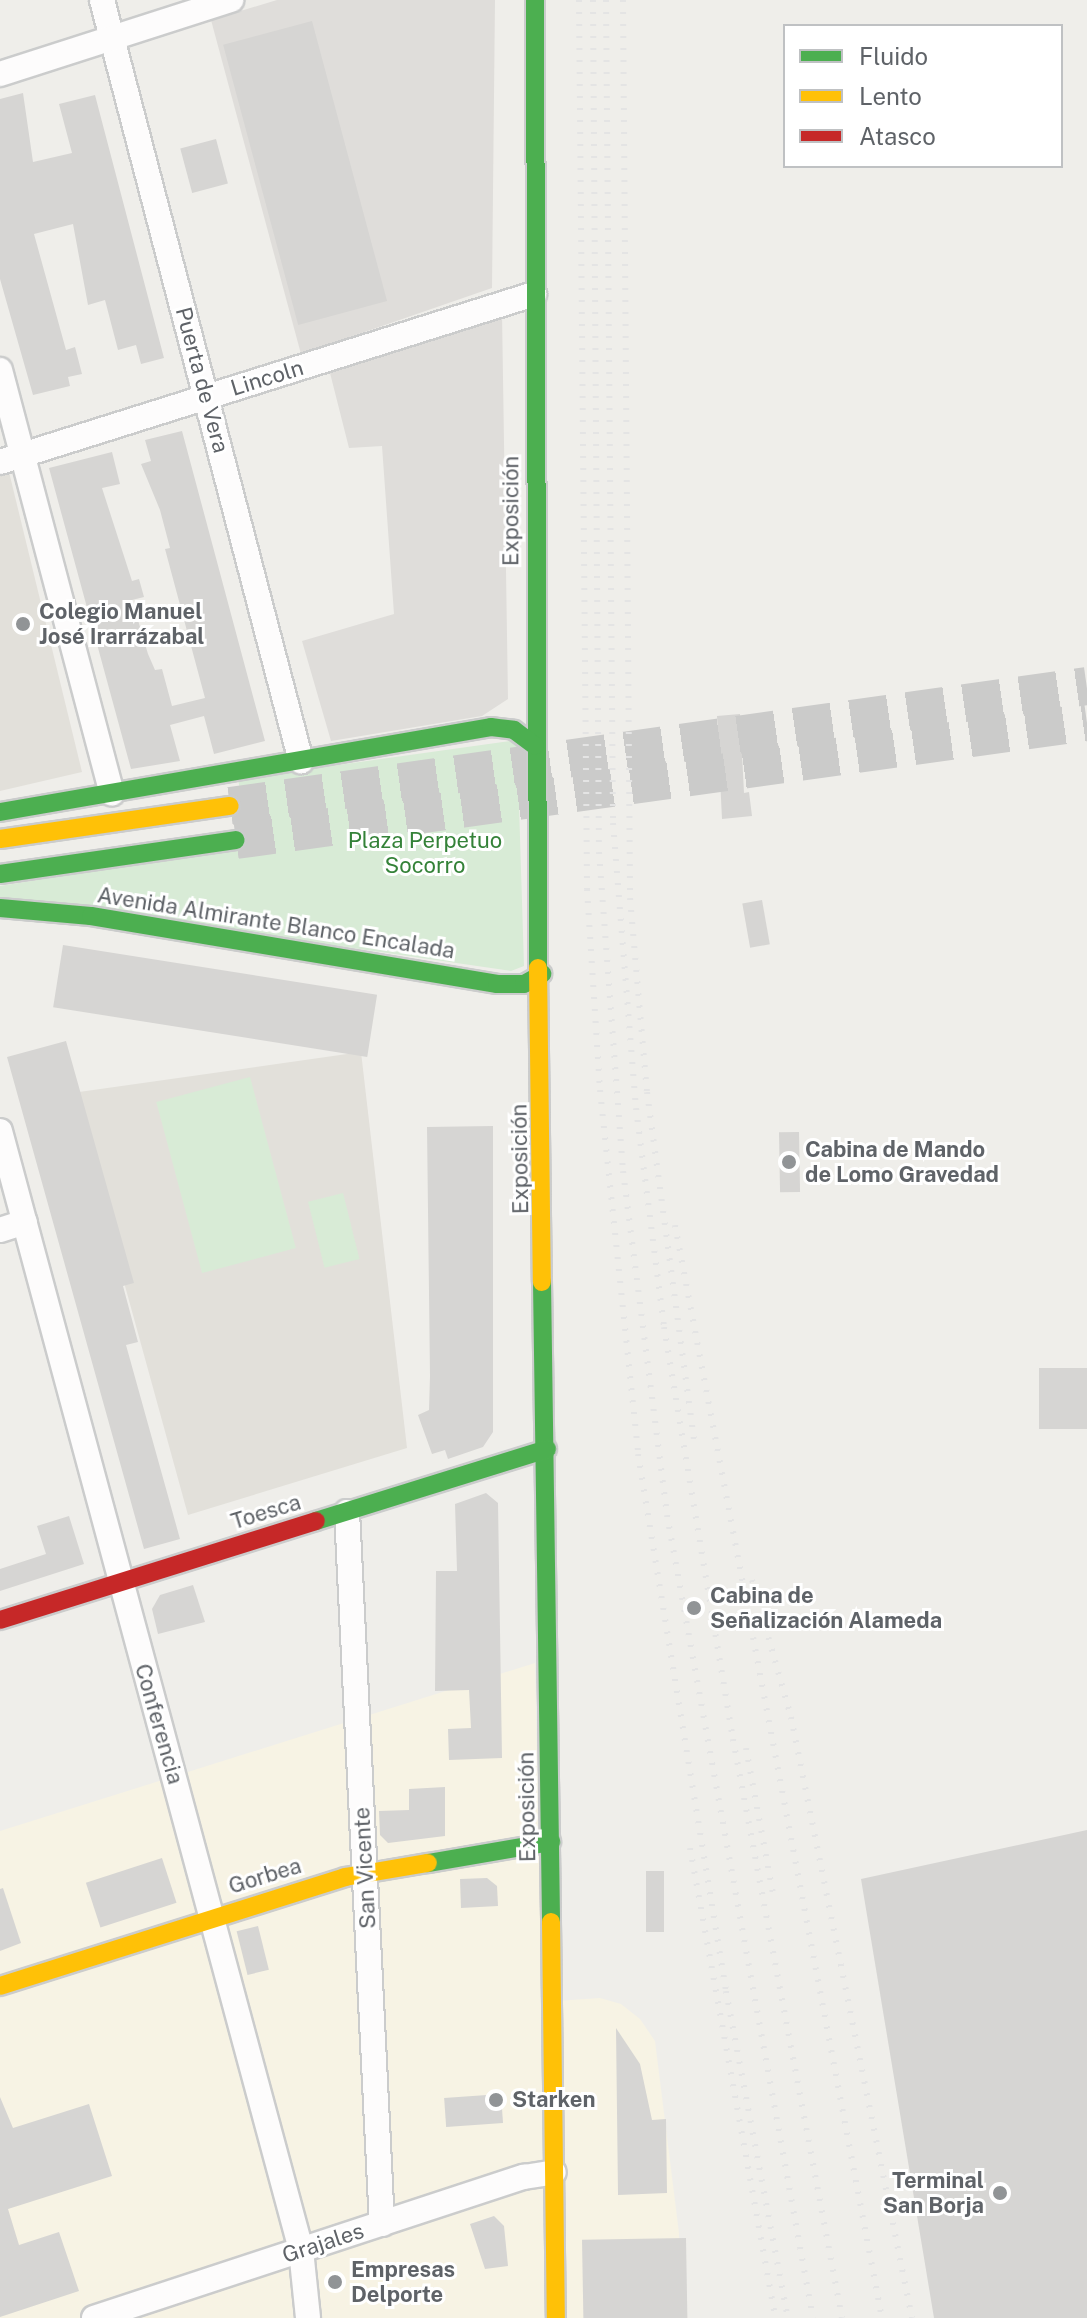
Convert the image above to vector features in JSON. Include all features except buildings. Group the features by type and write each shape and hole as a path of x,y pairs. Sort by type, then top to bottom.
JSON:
{"main road":[{"name":"Exposición","path":"535,0 535,746 542,974 556,2318"},
{"path":"0,812 491,727 514,730 535,746"},
{"path":"0,839 230,806"},
{"name":"Avenida Almirante Blanco Encalada","path":"0,874 236,840"},
{"name":"Avenida Almirante Blanco Encalada","path":"0,908 91,916 497,984 524,984 542,974"},
{"name":"Toesca","path":"0,1620 547,1449"},
{"name":"Gorbea","path":"0,1986 212,1917 365,1873 551,1842"}],"street":[{"name":"Puerta de Vera","path":"102,0 301,761"},
{"path":"0,74 231,0"},
{"name":"Lincoln","path":"11,459 534,294"},
{"path":"0,370 11,459 112,793"},
{"name":"Conferencia","path":"0,1131 119,1583 301,2250 308,2318"},
{"path":"0,1230 25,1222"},
{"name":"San Vicente","path":"347,1512 382,2224"},
{"name":"Grajales","path":"94,2318 524,2177 554,2172"}],"shaded area":[{"path":"277,0 495,0 492,288 301,354 211,20"},
{"path":"502,313 508,699 482,716 331,741 302,641 394,614 382,446 349,448 329,369"},
{"name":"Colegio Manuel José Irarrázabal","path":"9,472 82,772 0,791 0,475"},
{"path":"361,1052 407,1448 188,1515 72,1093"},
{"path":"535,1663 542,2002 600,1998 621,2004 640,2019 655,2041 679,2233 681,2318 0,2318 0,1831"}],"green space":[{"name":"Plaza Perpetuo Socorro","path":"517,740 524,966 511,971 0,897 0,886 250,846 238,779"},
{"path":"250,1077 296,1248 202,1273 156,1102"},
{"path":"343,1193 359,1259 325,1268 308,1202"}],"tunnel":[{"path":"230,806 1087,686"},
{"path":"236,840 1087,722"}],"railway":[{"path":"579,0 587,889 600,1090 638,1454 726,1991 788,2318"},
{"path":"593,0 599,852 623,1171 667,1515 813,2318"},
{"path":"606,0 613,823 636,1108 664,1327 733,1739 842,2318"},
{"path":"623,0 630,898 647,1092 694,1441"},
{"path":"675,1225 882,2318"},
{"path":"752,1580 791,1717 912,2318"},
{"path":"746,1748 773,1894"},
{"path":"690,1848 775,2318"}],"traffic: fast":[{"path":"535,0 538,968"},
{"path":"0,812 491,727 514,730 535,746"},
{"path":"0,874 236,840"},
{"path":"0,908 91,916 497,984 524,984 542,974"},
{"path":"542,1282 551,1922"},
{"path":"316,1521 547,1449"},
{"path":"428,1863 551,1842"}],"traffic: slow":[{"path":"0,839 230,806"},
{"path":"538,968 542,1282"},
{"path":"0,1986 345,1877 428,1863"},
{"path":"551,1922 556,2318"}],"traffic: jam":[{"path":"0,1620 316,1521"}],"place":[{"name":"Colegio Manuel José Irarrázabal","path":"23,624"},
{"name":"Cabina de Mando de Lomo Gravedad","path":"789,1162"},
{"name":"Cabina de Señalización Alameda","path":"694,1608"},
{"name":"Starken","path":"496,2100"},
{"name":"Terminal San Borja","path":"1000,2193"},
{"name":"Empresas Delporte","path":"335,2282"}]}
